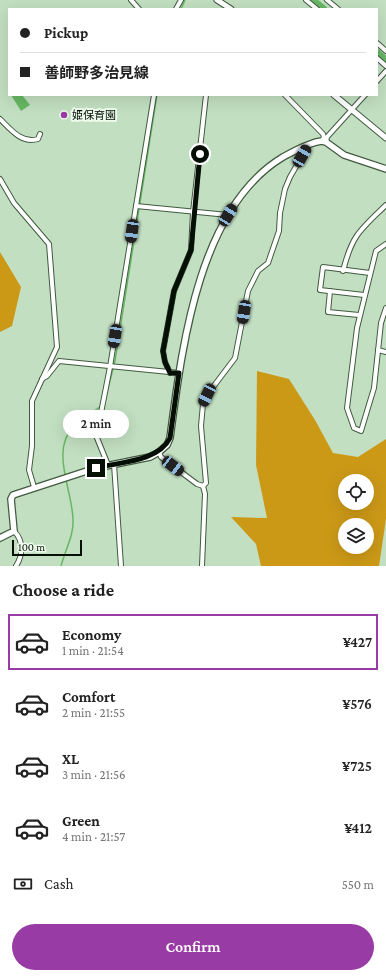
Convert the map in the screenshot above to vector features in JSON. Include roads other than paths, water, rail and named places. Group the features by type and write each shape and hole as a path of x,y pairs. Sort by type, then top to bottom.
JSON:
{"main road":[{"path":"0,538 14,531 11,499 13,495 34,487 111,465 150,457 167,445 170,438 179,373 203,268 228,215 241,194 254,179 276,162 293,152 324,141 344,155 386,169"}],"street":[{"path":"130,0 138,8"},
{"path":"217,0 229,8"},
{"path":"306,0 315,8"},
{"path":"327,0 337,8"},
{"path":"378,44 386,50"},
{"path":"378,59 386,66"},
{"path":"378,80 386,71"},
{"path":"122,566 111,465 95,433 102,409 110,367 154,96"},
{"path":"170,373 165,362 163,351 174,291 191,250 193,212 206,96"},
{"path":"287,96 323,134 324,141"},
{"path":"335,96 386,138"},
{"path":"324,141 364,96"},
{"path":"0,119 22,139 38,139 40,134"},
{"path":"202,566 205,494 203,486 206,483 201,411 207,395 235,358 248,290 258,271 268,263 279,231 280,213 290,177 308,146"},
{"path":"0,179 14,203 49,244 57,347 41,380 32,405 32,446 29,470 34,487"},
{"path":"343,271 348,250 356,235 386,204"},
{"path":"136,206 228,215"},
{"path":"386,244 376,251 358,315 347,408 354,428 361,431 374,388 381,323 386,308"},
{"path":"364,295 320,290 323,267 343,271 370,273"},
{"path":"330,291 328,312 358,315"},
{"path":"378,350 386,352"},
{"path":"41,380 47,376 59,361 179,373"},
{"path":"159,452 161,457 196,484 203,486"},
{"path":"14,531 20,537 21,543 21,552 16,566"}],"waterway":[{"path":"181,8 185,0"},
{"path":"312,0 322,8"},
{"path":"378,54 386,61"},
{"path":"104,404 115,361 157,96"},
{"path":"61,566 71,537 73,525 72,507 64,470 64,446 67,436 74,426 80,420 101,406"}],"place":[{"name":"姫保育園","path":"64,115"}]}
